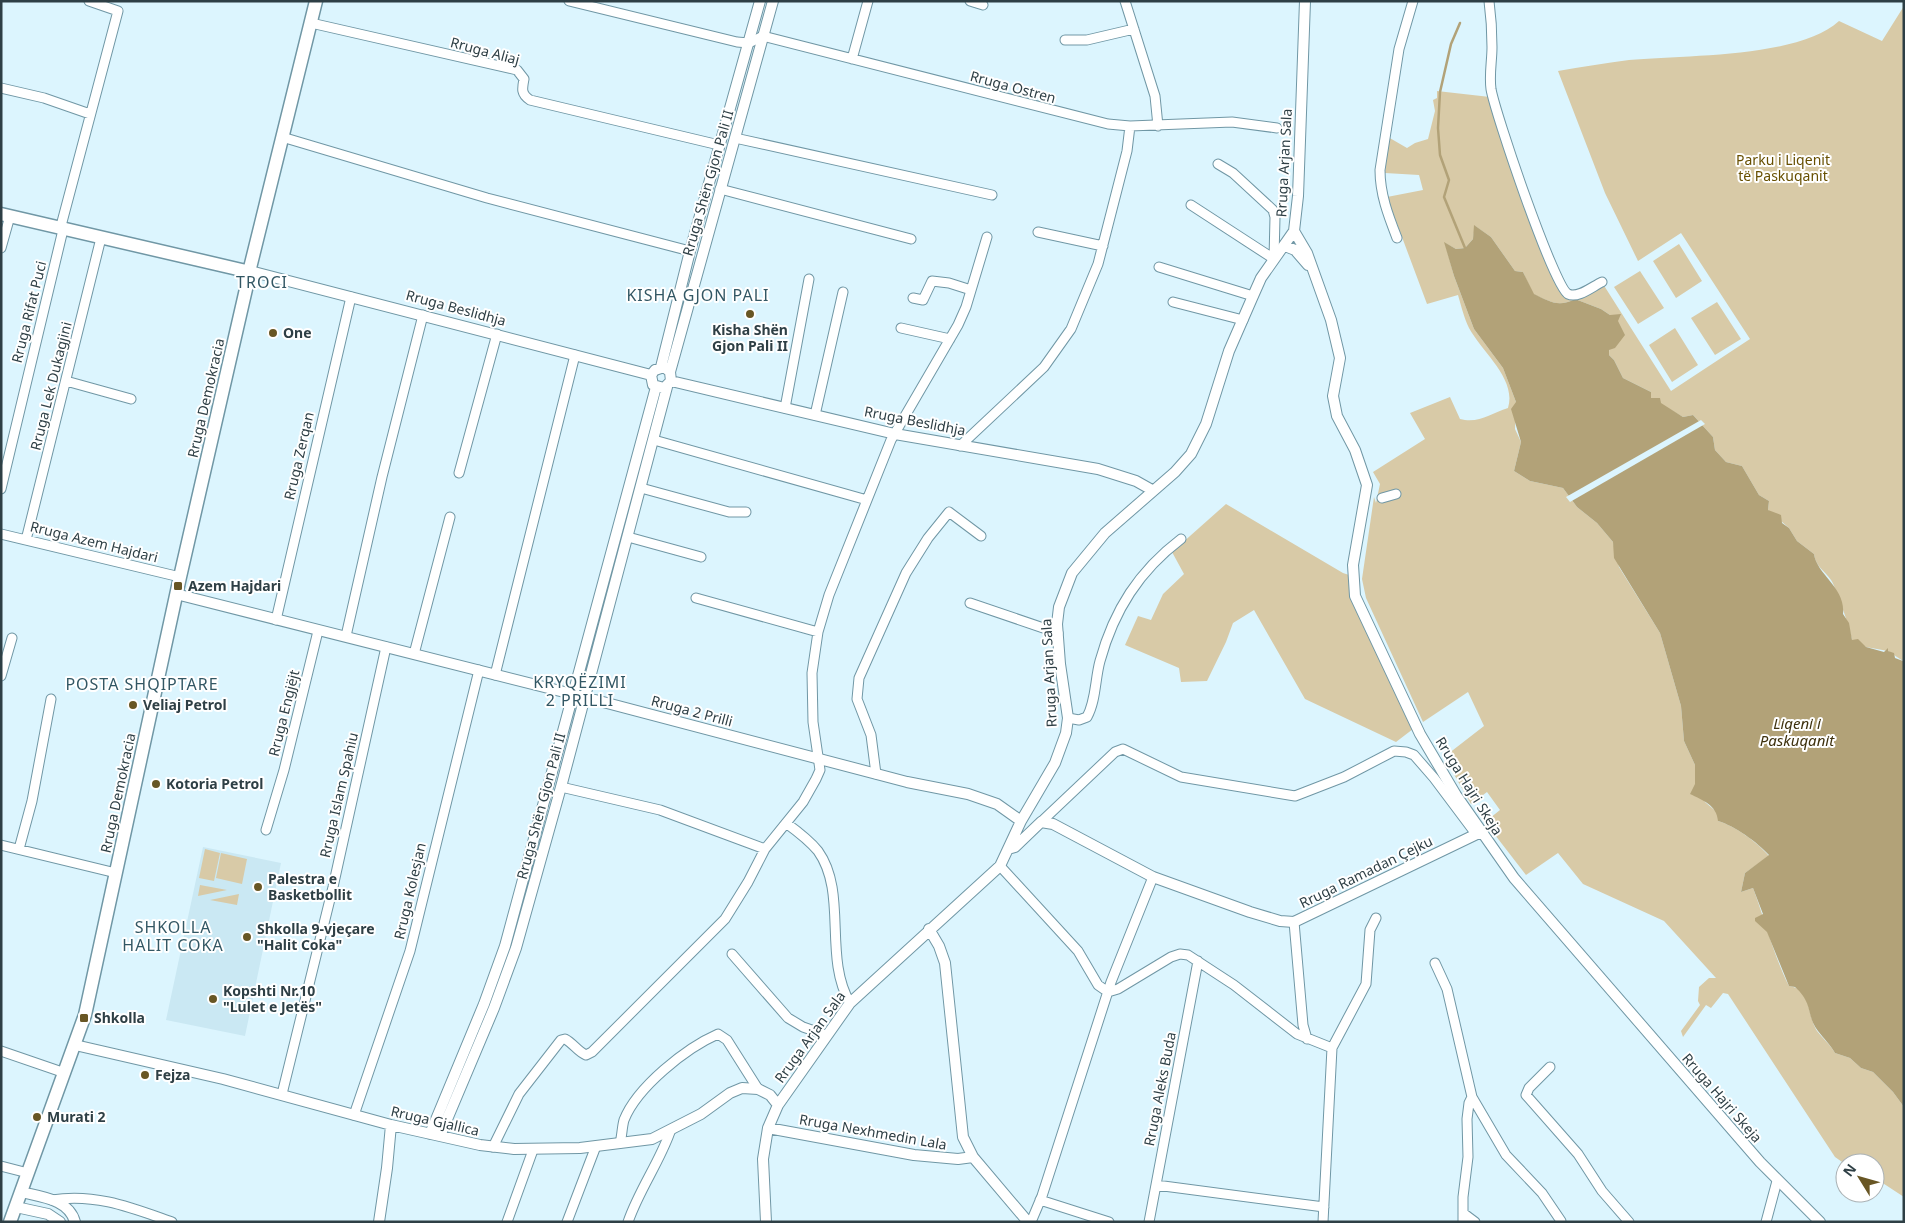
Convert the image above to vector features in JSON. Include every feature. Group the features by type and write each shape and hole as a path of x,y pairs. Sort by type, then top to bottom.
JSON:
{"main road":[{"name":"Rruga Demokracia","path":"10,1222 75,1045 91,988 176,594 282,136 316,1"},
{"name":"Rruga Beslidhja","path":"5,215 250,272"}],"street":[{"path":"89,1 103,3"},
{"path":"570,1 749,43 763,36"},
{"name":"Rruga Shën Gjon Pali II","path":"435,1135 506,946 579,696 628,537 654,440 690,251 760,1"},
{"name":"Rruga Shën Gjon Pali II","path":"435,1135 507,976 561,786 579,696 665,379 773,1"},
{"path":"852,59 868,1"},
{"path":"970,1 983,5"},
{"path":"1125,1 1155,96 1158,126"},
{"name":"Rruga Arjan Sala","path":"766,1222 763,1159 768,1128 778,1105 850,1003 930,929 986,881 1000,866 1021,821 1055,763 1066,733 1068,718 1058,633 1059,607 1065,589 1080,561 1105,533 1185,462 1200,439 1229,351 1253,296 1274,259 1294,231 1298,196 1305,1"},
{"path":"1396,238 1384,203 1380,186 1380,170 1394,76 1404,29 1413,1"},
{"path":"1489,1 1492,32 1491,89 1506,144 1550,261 1564,292 1570,296 1577,295 1602,282"},
{"name":"Rruga Rifat Puci","path":"1,489 90,114 118,11 103,3"},
{"name":"Rruga Aliaj","path":"311,23 517,70 524,79 522,90 524,96 530,100 719,145"},
{"path":"1065,40 1103,37 1134,29"},
{"name":"Rruga Ostren","path":"763,36 1108,124 1158,126 1232,122 1277,128"},
{"path":"1,88 44,98 90,114"},
{"path":"960,446 1026,384 1058,349 1082,306 1103,246 1127,151 1130,126"},
{"path":"282,136 487,198 690,251"},
{"path":"735,138 992,195"},
{"path":"1218,164 1233,173 1273,210 1275,217 1274,259"},
{"path":"720,189 910,239"},
{"path":"1191,205 1274,259"},
{"path":"1,248 5,215"},
{"name":"Rruga Hajri Skeja","path":"1294,231 1302,241 1332,320 1340,358 1332,396 1337,416 1355,450 1367,485 1353,564 1355,596 1420,734 1478,833 1514,878 1777,1180 1820,1222"},
{"path":"1038,232 1103,246"},
{"path":"493,1147 519,1094 561,1040 565,1039 570,1042 586,1055 592,1052 725,919 764,849 786,823 816,779 820,770 812,698 813,663 818,632 843,558 895,434 950,339 966,306 987,237"},
{"name":"Rruga Lek Dukagjini","path":"26,540 101,238"},
{"name":"Rruga Hajri Skeja","path":"1285,246 1294,250 1312,269"},
{"path":"1159,267 1253,296"},
{"name":"Rruga Beslidhja","path":"250,272 651,375 655,370 665,379 895,434 1098,469 1136,481 1152,490"},
{"path":"785,408 809,279"},
{"path":"913,298 923,300 926,298 932,281 949,283 971,290"},
{"path":"815,415 842,292"},
{"name":"Rruga Zerqan","path":"276,620 352,297"},
{"path":"1173,302 1243,320"},
{"path":"346,636 382,477 423,315"},
{"path":"901,328 950,339"},
{"path":"459,473 497,334"},
{"path":"495,675 575,354"},
{"path":"66,381 131,399"},
{"path":"654,440 867,500"},
{"path":"641,488 729,512 746,512"},
{"path":"1382,498 1396,494"},
{"path":"876,774 871,735 857,699 859,678 866,660 906,573 928,538 949,512 981,536"},
{"path":"414,654 450,518"},
{"name":"Rruga Azem Hajdari","path":"1,534 180,577"},
{"path":"628,537 701,557"},
{"path":"1068,718 1079,720 1088,717 1100,661 1122,602 1154,561 1181,539"},
{"name":"Rruga 2 Prilli","path":"176,594 479,670 876,774 986,800 1003,808 1021,821"},
{"path":"696,598 818,632"},
{"path":"970,603 1058,633"},
{"name":"Rruga Engjëjt","path":"266,830 284,770 318,631"},
{"path":"1,676 12,638"},
{"name":"Rruga Islam Spahiu","path":"282,1094 333,887 386,647"},
{"name":"Rruga Kolesjan","path":"354,1115 410,952 479,670"},
{"path":"19,849 32,801 51,699"},
{"path":"1008,849 1015,847 1115,752 1123,749 1181,777 1295,796 1344,777 1394,751 1414,755 1478,833"},
{"path":"561,786 660,810 764,849"},
{"name":"Rruga Ramadan Çejku","path":"1041,822 1053,824 1153,877 1250,912 1294,922 1478,833"},
{"path":"786,823 817,849 827,871 833,902 835,950 840,982 850,1003"},
{"path":"1,845 116,873"},
{"path":"1000,866 1078,951 1098,985 1108,992"},
{"path":"930,929 945,963 962,1137 973,1157 1030,1222 1040,1200 1108,992 1153,877"},
{"path":"1323,1222 1332,1048 1366,984 1370,930 1376,918"},
{"path":"1294,922 1303,1025 1307,1039"},
{"path":"732,954 788,1018 803,1027 826,1035"},
{"path":"1108,992 1118,989 1171,957 1180,954 1188,955 1239,989 1297,1034 1332,1048"},
{"name":"Rruga Aleks Buda","path":"1149,1222 1198,962"},
{"path":"1435,963 1447,989 1472,1097 1506,1155 1542,1193 1561,1222"},
{"path":"620,1143 624,1121 628,1113 654,1080 672,1064 718,1034 727,1040 758,1089 770,1095 778,1105"},
{"name":"Rruga Gjallica","path":"75,1045 282,1094 391,1125 493,1147 533,1150 596,1146 652,1139 670,1132 701,1114 730,1093 742,1088 758,1089"},
{"path":"1,1051 65,1072"},
{"path":"1550,1067 1529,1088 1526,1095 1578,1154 1602,1191 1630,1222"},
{"path":"1472,1097 1467,1119 1468,1156 1463,1217 1476,1222"},
{"path":"379,1222 391,1125"},
{"name":"Rruga Nexhmedin Lala","path":"768,1128 914,1155 958,1159 973,1157"},
{"path":"628,1222 637,1197 665,1147 670,1132"},
{"path":"567,1222 596,1146"},
{"path":"507,1222 533,1150"},
{"path":"1,1166 28,1173"},
{"path":"1766,1222 1777,1180"},
{"path":"1156,1185 1324,1207"},
{"path":"21,1192 52,1200 66,1206 75,1222"},
{"path":"52,1200 73,1197 100,1199 172,1222"},
{"path":"48,1214 52,1200"},
{"path":"1040,1200 1109,1222"},
{"path":"16,1206 48,1214 60,1222"}],"shaded area":[{"path":"203,847 281,863 245,1036 166,1020"}],"green space":[{"name":"Parku i Liqenit të Paskuqanit","path":"1904,6 1904,665 1903,661 1888,651 1866,647 1852,640 1834,585 1818,565 1814,554 1797,541 1789,528 1768,510 1769,501 1759,495 1742,466 1726,462 1715,450 1713,437 1693,415 1683,417 1650,398 1651,392 1623,378 1614,360 1609,355 1610,315 1601,309 1575,299 1569,302 1558,303 1533,294 1523,272 1515,271 1491,237 1475,226 1473,239 1465,248 1456,249 1445,243 1454,276 1474,329 1503,368 1516,402 1515,429 1521,442 1514,471 1530,481 1563,488 1577,507 1597,523 1613,542 1619,567 1660,633 1681,706 1684,741 1695,765 1695,784 1705,802 1718,813 1718,821 1745,835 1769,856 1745,873 1741,892 1753,888 1789,986 1802,992 1817,1031 1835,1053 1850,1058 1861,1068 1873,1072 1893,1092 1904,1107 1904,1197 1885,1185 1885,1153 1835,1153 1835,1157 1728,994 1723,993 1711,1008 1706,1005 1683,1037 1681,1031 1700,1005 1698,1001 1699,987 1709,978 1716,978 1664,921 1583,884 1558,853 1526,875 1485,822 1500,810 1487,792 1471,804 1444,757 1484,726 1468,692 1423,722 1366,598 1362,579 1374,497 1376,503 1380,484 1373,472 1425,439 1410,413 1450,397 1460,419 1473,420 1508,408 1509,397 1508,387 1503,376 1469,328 1458,295 1427,304 1387,197 1423,190 1419,175 1385,173 1388,137 1407,148 1428,139 1435,111 1433,100 1437,98 1437,91 1490,97 1504,149 1562,295 1570,299 1603,284 1671,391 1750,339 1681,233 1638,261 1605,193 1558,71 1629,60 1709,55 1769,48 1797,42 1821,33 1839,21 1882,41"},
{"path":"1679,244 1702,281 1676,298 1653,261"},
{"path":"1640,271 1664,308 1638,324 1614,287"},
{"path":"1717,302 1741,339 1715,355 1691,318"},
{"path":"1675,328 1698,365 1672,382 1649,345"},
{"path":"1226,504 1349,575 1351,595 1413,729 1396,742 1305,699 1254,610 1233,623 1207,681 1181,682 1179,668 1125,645 1138,616 1151,620 1163,594 1184,574 1172,552"},
{"path":"205,849 220,853 214,881 199,878"},
{"path":"221,853 247,859 242,884 216,878"},
{"path":"200,885 227,890 198,896"},
{"path":"239,894 237,905 210,900"}],"water":[{"name":"Liqeni i Paskuqanit","path":"1474,225 1491,237 1515,271 1523,272 1534,294 1554,303 1564,303 1575,299 1601,309 1610,315 1621,314 1618,321 1625,335 1615,348 1609,350 1609,355 1614,360 1623,378 1651,392 1651,398 1660,398 1661,403 1683,417 1693,415 1713,437 1715,450 1726,462 1742,466 1759,495 1769,501 1768,510 1781,515 1782,523 1789,528 1797,541 1814,554 1820,569 1840,597 1843,605 1843,614 1849,623 1852,640 1858,639 1866,647 1884,652 1888,648 1888,651 1894,653 1895,658 1903,661 1904,1107 1893,1092 1873,1072 1861,1068 1850,1058 1835,1053 1814,1025 1801,993 1795,987 1789,986 1767,932 1755,921 1755,918 1763,914 1753,888 1741,892 1745,873 1769,855 1745,835 1718,821 1712,807 1690,794 1695,784 1695,765 1684,741 1681,706 1660,633 1614,558 1613,542 1597,523 1577,507 1563,488 1530,481 1514,471 1521,442 1511,409 1516,402 1503,368 1474,329 1454,276 1444,242 1456,249 1465,248 1473,239"}],"pier":[{"path":"1701,420 1705,424 1570,502 1566,497"}],"waterway":[{"path":"1460,23 1451,44 1440,92 1438,128 1440,155 1449,180 1444,197 1465,248"}],"place":[{"name":"Kisha Shën Gjon Pali II","path":"750,314"},
{"name":"One","path":"273,333"},
{"name":"Azem Hajdari","path":"178,586"},
{"name":"Veliaj Petrol","path":"133,705"},
{"name":"Kotoria Petrol","path":"156,784"},
{"name":"Palestra e Basketbollit","path":"258,887"},
{"name":"Shkolla 9-vjeçare \"Halit Coka\"","path":"247,937"},
{"name":"Kopshti Nr.10 \"Lulet e Jetës\"","path":"213,999"},
{"name":"Shkolla","path":"84,1018"},
{"name":"Fejza","path":"145,1075"},
{"name":"Murati 2","path":"37,1117"}],"district":[{"name":"TROCI","path":"262,282"},
{"name":"KISHA GJON PALI","path":"698,295"},
{"name":"POSTA SHQIPTARE","path":"142,684"},
{"name":"KRYQËZIMI 2 PRILLI","path":"580,691"},
{"name":"SHKOLLA HALIT COKA","path":"173,936"}]}
